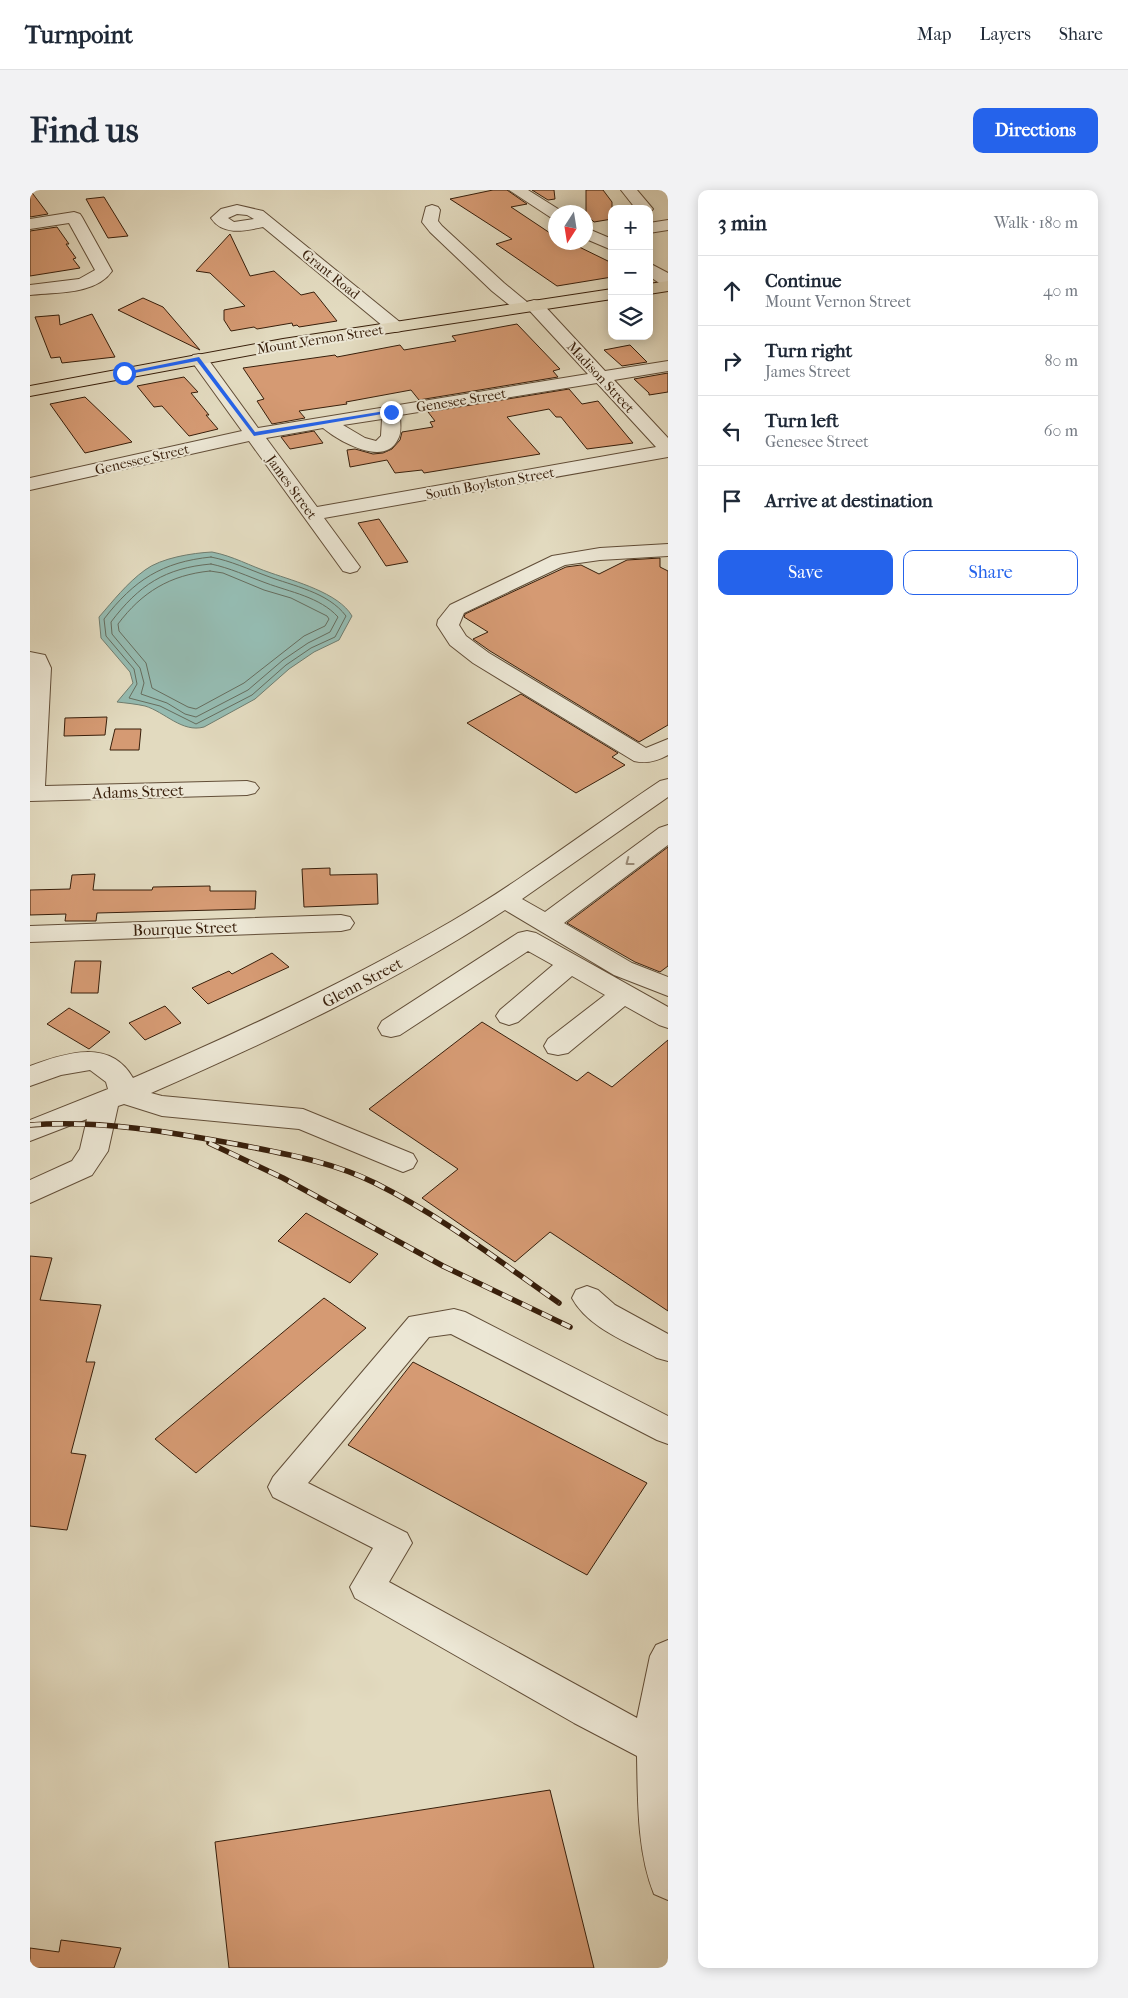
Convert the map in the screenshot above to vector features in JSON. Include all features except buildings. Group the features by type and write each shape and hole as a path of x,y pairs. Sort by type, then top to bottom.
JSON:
{"main road":[{"path":"653,288 668,286"},
{"name":"Mount Vernon Street","path":"30,390 199,359 608,295"}],"street":[{"path":"517,190 548,209"},
{"path":"629,190 642,205"},
{"name":"Madison Street","path":"432,210 430,222 436,229 498,287 528,306 601,377 668,450"},
{"path":"30,224 70,211 104,269 103,274 95,280 30,290"},
{"name":"Grant Road","path":"266,222 395,327"},
{"path":"593,235 608,234"},
{"path":"593,236 608,243"},
{"path":"653,271 668,281"},
{"name":"James Street","path":"199,359 350,567"},
{"name":"Genesee Street","path":"254,434 668,366"},
{"path":"327,422 352,440 368,445 378,445 386,442 389,438 391,412"},
{"name":"Genessee Street","path":"30,484 254,434"},
{"name":"South Boylston Street","path":"312,514 668,450"},
{"path":"668,550 607,553 559,560 458,609 449,620 448,625 458,640 481,658 642,756 651,755 668,746"},
{"path":"30,659 37,660 40,668 32,794"},
{"name":"Glenn Street","path":"30,1131 114,1097 275,1027 393,966 504,900 668,786"},
{"name":"Adams Street","path":"32,794 247,788"},
{"path":"546,924 668,833"},
{"path":"504,900 623,969 668,987"},
{"name":"Bourque Street","path":"30,934 341,922"},
{"path":"390,1028 527,939 668,1019"},
{"path":"510,1016 570,964"},
{"path":"558,1046 623,994"},
{"path":"30,1076 57,1066 93,1060 106,1066 119,1078 94,1151 82,1168 30,1192"},
{"path":"114,1097 162,1106 303,1119 403,1161"},
{"path":"587,1298 604,1314 668,1349"},
{"path":"655,1746 587,1711 367,1587 394,1543 285,1487 420,1326 454,1321 668,1431"},
{"path":"668,1656 655,1712 660,1841 668,1881"}],"water":[{"path":"212,552 327,594 346,608 352,616 339,640 314,652 289,669 255,699 204,727 196,728 181,725 145,706 117,702 133,683 130,672 101,638 99,617 126,586 145,570 159,562 177,557"}],"railway":[{"path":"30,1125 83,1124 136,1128 215,1140 275,1152 343,1169 375,1183 423,1210 559,1303"},
{"path":"209,1143 283,1178 443,1266 570,1327"}],"route":[{"path":"124,373 199,359 254,434 391,412"}]}
